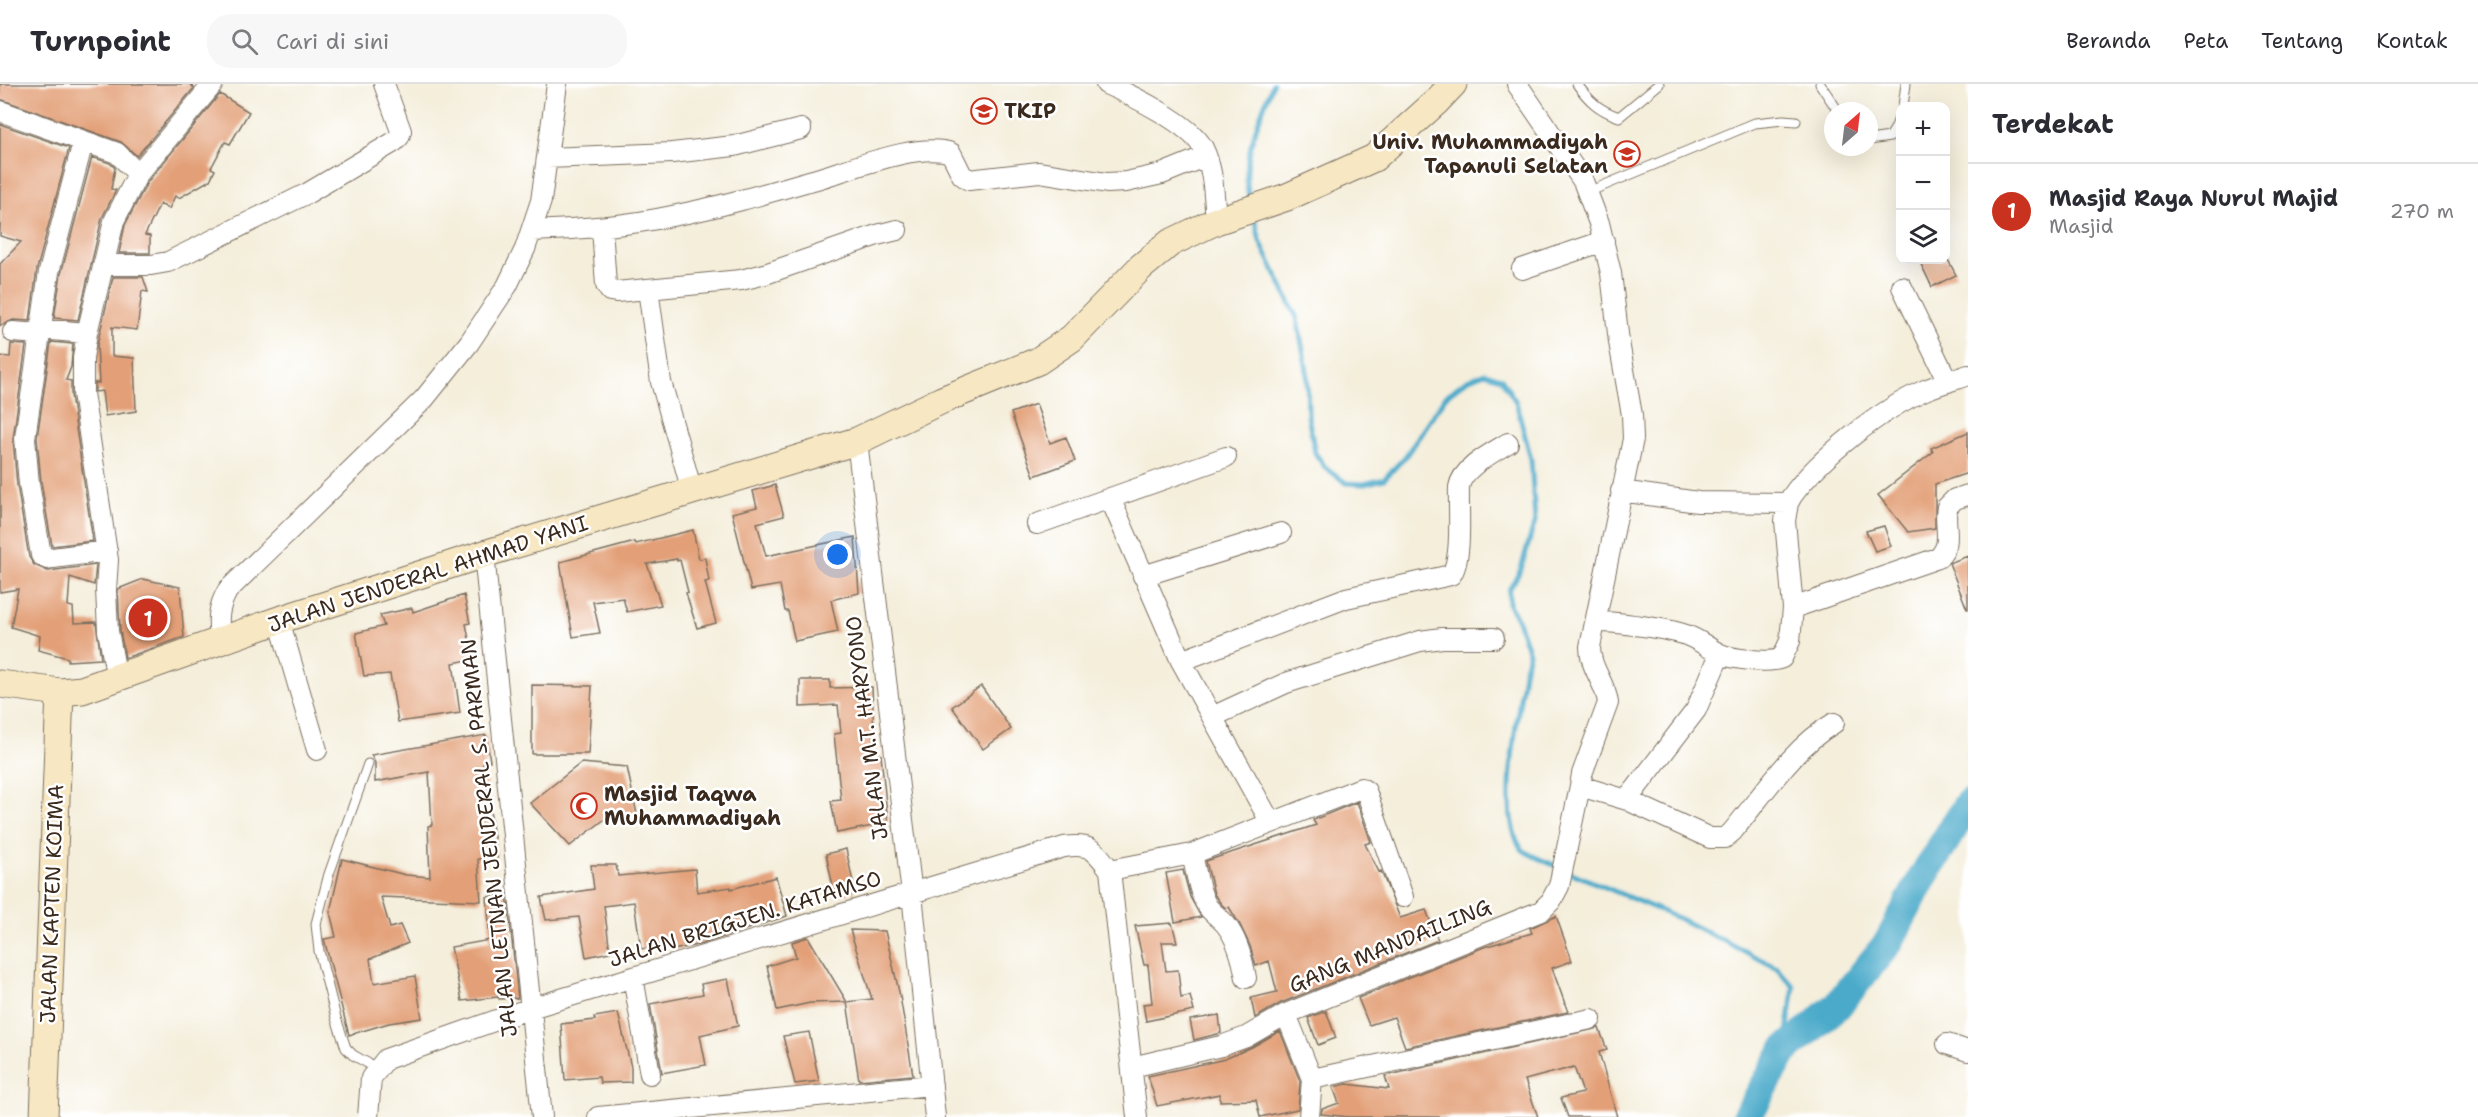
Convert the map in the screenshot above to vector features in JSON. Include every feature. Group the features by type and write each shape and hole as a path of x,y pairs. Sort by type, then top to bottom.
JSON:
{"street":[{"path":"103,265 152,265 168,262 308,193 394,142 401,131 384,84"},
{"path":"219,642 218,614 228,590 440,381 507,286 532,231 541,201 557,84"},
{"path":"1106,84 1160,111 1196,139 1206,156 1224,219"},
{"name":"JALAN JENDERAL AHMAD YANI","path":"0,684 60,692 82,690 279,620 484,554 857,441 942,400 1038,361 1072,338 1157,252 1185,235 1287,197 1374,158 1453,84"},
{"name":"GANG MANDAILING","path":"1132,1067 1221,1046 1246,1037 1286,1014 1541,911 1551,901 1559,886 1582,774 1608,704 1590,657 1595,622 1633,439 1632,415 1619,342 1611,273 1604,241 1588,192 1568,156 1517,84"},
{"path":"117,679 108,631 107,551 83,393 83,358 114,221 138,174 206,87"},
{"path":"0,111 117,153 138,174"},
{"path":"547,158 672,153 723,147 801,129"},
{"path":"83,142 49,272 25,438 29,484 40,555 47,559 107,551"},
{"path":"532,231 602,228 672,216 751,198 912,152 951,153 962,175 969,180 1039,172 1107,183 1135,181 1162,174 1206,156"},
{"path":"602,228 608,288 616,292 710,284 765,274 897,230"},
{"path":"1522,269 1604,241"},
{"path":"1902,286 1948,382"},
{"path":"648,289 661,382 692,491"},
{"path":"13,332 87,333"},
{"path":"1595,622 1678,632 1695,638 1720,654 1758,661 1775,661 1782,658 1790,641 1793,608 1785,521 1788,503 1799,486 1867,425 1924,390 1968,375"},
{"name":"JALAN M.T. HARYONO","path":"857,441 912,894 935,1117"},
{"path":"1181,661 1347,598 1451,575 1456,567 1458,555 1458,487 1461,479 1492,453 1508,444"},
{"path":"1037,524 1226,457"},
{"path":"1621,491 1698,502 1788,503"},
{"path":"1793,608 1938,558 1945,551 1947,542 1947,507 1956,499 1968,495"},
{"path":"1110,498 1181,661 1271,823"},
{"path":"1143,576 1281,532"},
{"name":"JALAN LETNAN JENDERAL S. PARMAN","path":"484,554 542,1117"},
{"path":"279,620 317,750"},
{"path":"1212,717 1286,683 1420,641 1451,637 1494,638"},
{"path":"1627,800 1696,710 1720,654"},
{"name":"JALAN KAPTEN KOIMA","path":"44,1117 60,692"},
{"path":"1581,786 1627,800 1710,837 1725,838 1803,747 1816,734 1834,723"},
{"path":"1137,1117 1110,870 1192,854 1351,790 1363,789 1366,791 1403,897"},
{"name":"JALAN BRIGJEN. KATAMSO","path":"382,1064 531,1008 1064,847 1077,845 1096,851 1110,870"},
{"path":"1192,854 1206,905 1227,926 1246,978"},
{"path":"633,977 650,1074"},
{"path":"1286,1014 1312,1079 1309,1117"},
{"path":"1312,1079 1591,1019"},
{"path":"1947,1044 1968,1051"},
{"path":"368,1117 371,1078 382,1064"},
{"path":"598,1117 932,1085"}],"lane":[{"path":"1576,84 1588,100 1601,111 1619,117 1659,84"},
{"path":"1820,84 1832,102"},
{"path":"1904,102 1906,84"},
{"path":"1588,192 1755,123 1796,121"},
{"path":"1878,139 1890,137 1896,127"},
{"path":"368,764 328,874 316,924 319,951 346,1048 353,1055 382,1064"}],"building":[{"path":"0,84 190,84 194,88 137,156 121,142 0,99"},
{"path":"220,94 249,112 230,144 225,142 211,168 215,170 210,180 179,198 175,196 169,209 160,204 145,235 150,236 150,253 119,253 125,225 148,181"},
{"path":"0,124 69,148 37,269 30,321 13,320 0,326 0,264 21,242 0,236"},
{"path":"92,157 110,163 115,168 111,189 116,190 102,218 78,320 54,318 61,274"},
{"path":"1921,264 1950,264 1956,275 1932,287"},
{"path":"113,277 143,277 148,292 142,291 137,330 112,327 112,356 134,358 136,411 105,416 102,391 95,392 95,383 99,383 97,345"},
{"path":"51,342 73,344 71,367 66,380 71,381 71,395 93,541 52,546 41,482 37,438"},
{"path":"11,344 26,345 13,439 17,485 29,557 34,565 48,571 96,565 94,585 70,577 68,606 73,607 74,623 96,622 101,659 68,661 68,658 38,650 40,636 11,627 18,589 0,592 0,356 10,357"},
{"path":"1036,404 1050,443 1066,437 1075,461 1034,476 1011,413"},
{"path":"1968,432 1968,473 1935,484 1935,528 1908,532 1878,495 1933,452 1931,448"},
{"path":"775,485 784,516 757,523 766,556 855,537 859,593 831,600 838,632 795,641 788,611 785,611 780,585 751,590 732,513 757,507 753,491"},
{"path":"1884,526 1891,546 1875,551 1866,531"},
{"path":"693,530 699,559 705,558 709,581 705,582 716,623 697,628 686,593 688,592 680,560 677,561 677,559 647,564 661,605 627,612 623,598 593,602 600,633 573,637 560,562 635,542 636,544"},
{"path":"1968,556 1968,609 1967,609 1949,563"},
{"path":"143,579 180,587 184,637 125,658 120,630 118,589"},
{"path":"464,595 470,623 466,624 473,659 453,663 460,713 398,722 390,674 364,676 356,633 384,626 380,615 412,608 413,612"},
{"path":"800,680 830,680 830,688 872,687 876,756 881,755 888,823 837,833 831,801 841,800 834,734 841,733 838,705 800,707"},
{"path":"532,685 592,686 588,754 532,754"},
{"path":"981,686 1011,729 983,749 952,707"},
{"path":"486,735 490,761 483,763 497,858 478,859 481,901 381,897 390,928 400,925 408,943 370,959 374,983 415,976 422,1018 389,1023 349,1035 324,939 336,937 330,912 342,859 406,875 430,877 428,826 432,825 429,772 375,782 375,763 371,755"},
{"name":"Masjid Taqwa Muhammadiyah","path":"581,763 627,767 638,819 609,816 570,846 530,803"},
{"path":"1357,802 1371,842 1365,844 1379,872 1381,871 1400,918 1426,910 1438,940 1281,1003 1255,1018 1251,998 1277,992 1269,961 1256,966 1240,925 1229,907 1226,908 1221,904 1214,894 1206,861 1316,825 1313,820"},
{"path":"846,849 855,892 835,896 826,854"},
{"path":"591,865 616,865 618,876 695,869 697,892 731,887 731,889 776,877 787,916 702,944 673,950 672,944 641,949 634,902 604,906 610,952 586,957 579,917 546,920 541,897 594,889"},
{"path":"1183,870 1190,897 1201,917 1175,922 1166,873"},
{"path":"507,894 518,998 499,999 498,997 462,1001 451,947 490,940 487,897"},
{"path":"1556,916 1572,961 1552,968 1568,1012 1405,1047 1394,1017 1369,1025 1358,998 1484,947 1532,933 1530,928"},
{"path":"1172,923 1177,942 1162,942 1166,971 1178,970 1181,998 1190,996 1194,1011 1146,1021 1143,1004 1152,1003 1148,965 1144,965 1135,926"},
{"path":"850,930 885,931 900,996 913,1075 859,1080 847,1002 872,999"},
{"path":"808,937 847,1002 810,1003 777,1010 767,966 796,957 792,942"},
{"path":"728,979 738,1026 700,1035 706,1065 662,1073 650,1004 703,994 701,984"},
{"path":"1326,1011 1336,1038 1318,1045 1308,1018"},
{"path":"618,1013 631,1067 631,1082 600,1083 599,1077 565,1080 561,1024 595,1020 594,1017"},
{"path":"1219,1015 1221,1033 1194,1040 1190,1020"},
{"path":"1599,1028 1607,1050 1599,1052 1617,1117 1568,1117 1561,1098 1583,1093 1574,1067 1525,1080 1538,1117 1349,1117 1321,1114 1322,1109 1339,1103 1333,1087 1347,1084 1389,1089 1385,1076"},
{"path":"1280,1031 1300,1081 1298,1109 1260,1117 1256,1100 1220,1101 1220,1094 1157,1106 1148,1076 1225,1059"},
{"path":"809,1032 819,1081 795,1084 783,1036"}],"waterway":[{"path":"1250,201 1247,186 1249,156 1252,141 1273,84"},
{"path":"1254,216 1260,241 1297,318 1307,371 1308,416 1315,453 1325,467 1346,483 1364,484 1384,479 1405,457 1446,396 1467,380 1485,373 1501,378 1516,402 1531,459 1535,521 1521,569 1509,590 1509,605 1517,618 1529,653 1524,672 1511,764 1511,814 1514,834 1522,849 1559,867"},
{"path":"1747,1117 1784,1051 1837,1006 1888,943 1924,875 1968,804"},
{"path":"1567,871 1680,919 1777,968 1794,987 1784,1051"}],"place":[{"name":"TKIP","path":"984,111"},
{"name":"Univ. Muhammadiyah Tapanuli Selatan","path":"1627,154"},
{"name":"Masjid Raya Nurul Majid","path":"148,618"},
{"name":"Masjid Taqwa Muhammadiyah","path":"584,806"}]}
